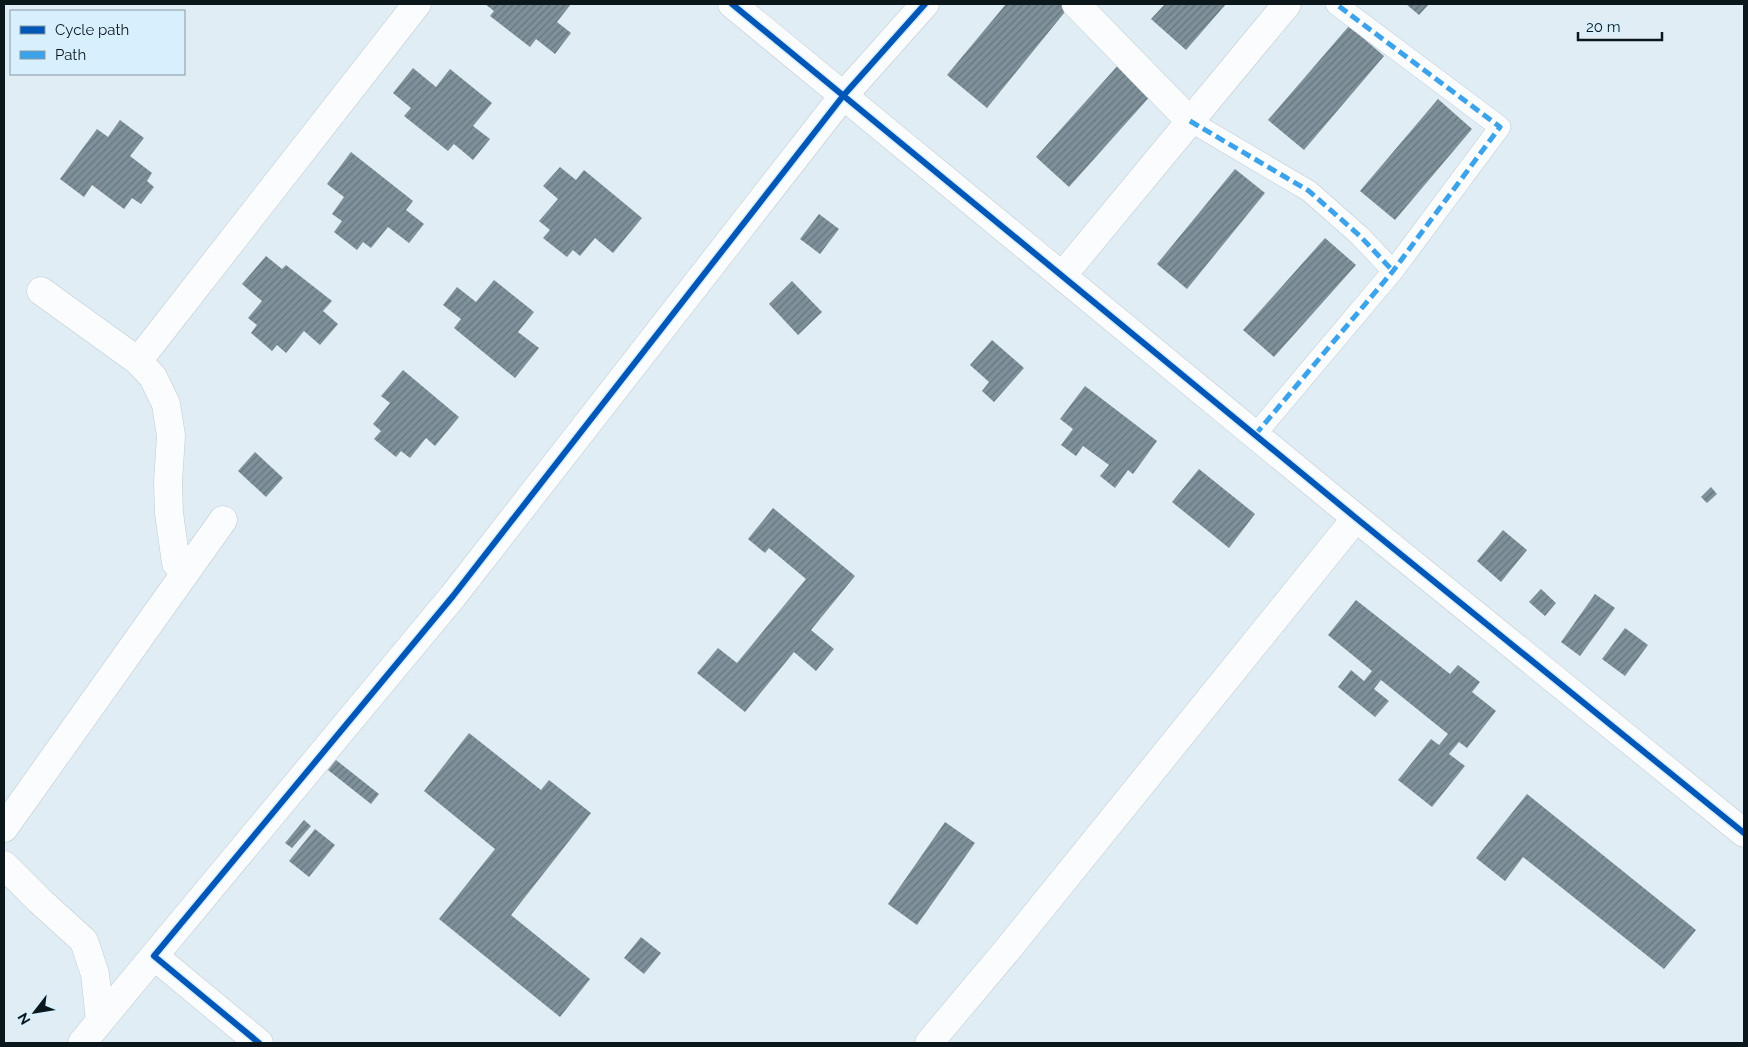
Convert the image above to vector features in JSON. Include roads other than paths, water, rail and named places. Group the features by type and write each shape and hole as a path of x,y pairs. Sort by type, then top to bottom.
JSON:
{"street":[{"path":"138,361 417,4"},
{"path":"732,4 1356,518 1744,833"},
{"path":"82,1043 453,596 843,96 925,4"},
{"path":"1076,4 1190,121 1309,191 1360,236 1393,271"},
{"path":"1062,276 1287,4"},
{"path":"1255,435 1393,271 1500,127 1336,4"},
{"path":"41,291 138,361 153,377 168,409 171,436 168,482 169,513 176,563 184,573"},
{"path":"929,1043 1008,949 1356,518"},
{"path":"4,828 223,520"},
{"path":"4,864 40,901 84,941 95,974 100,1021"},
{"path":"154,956 259,1043"}]}
